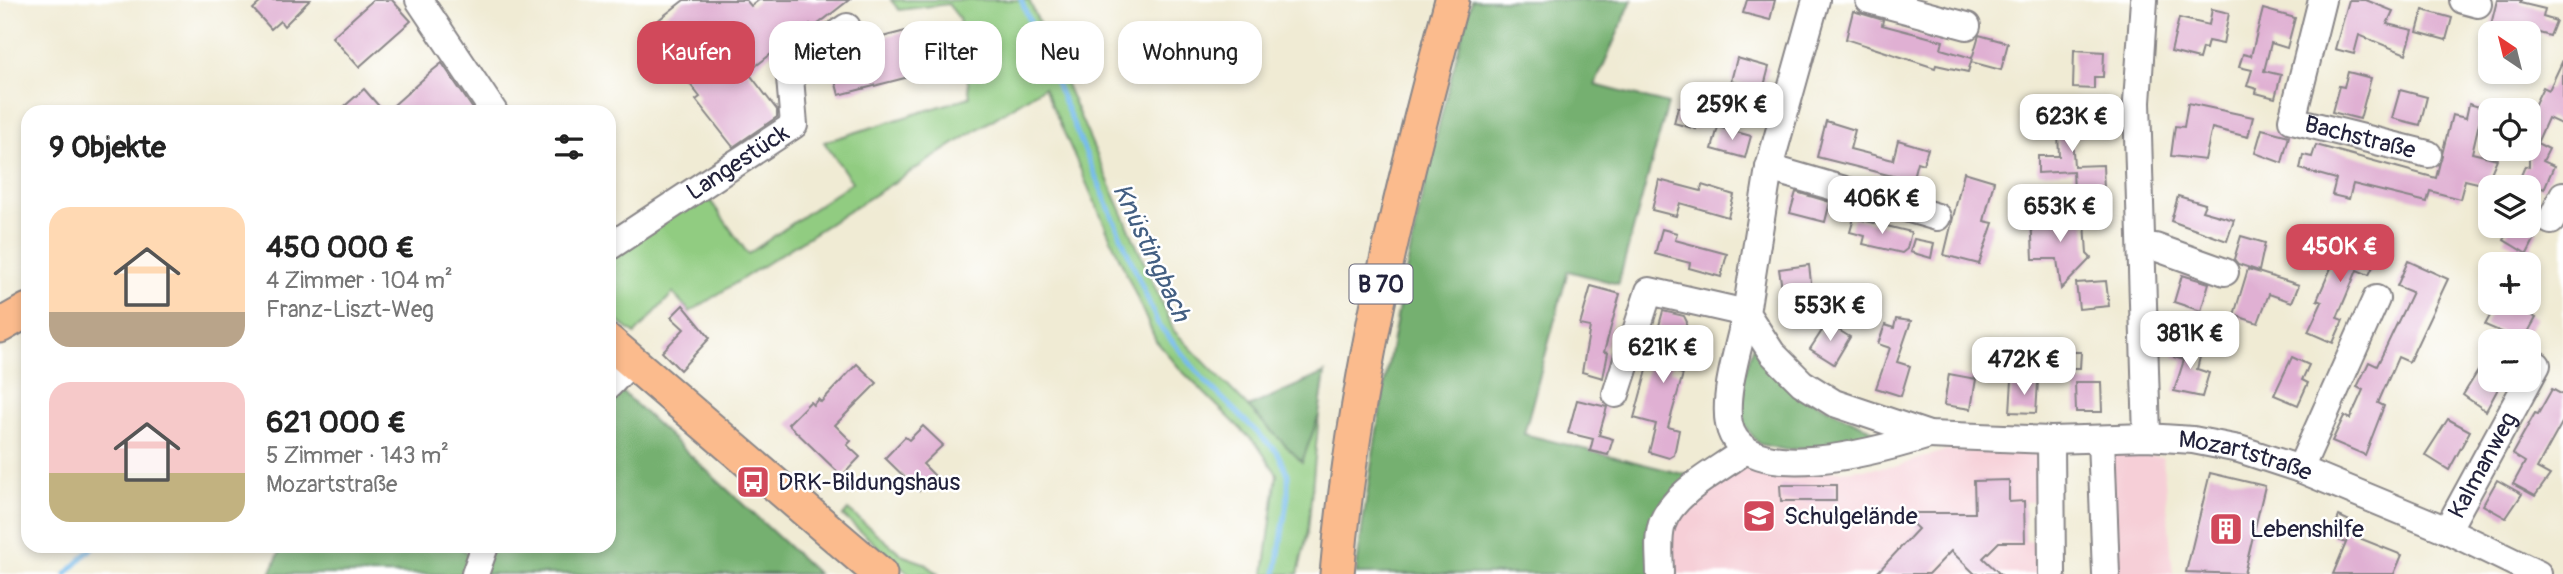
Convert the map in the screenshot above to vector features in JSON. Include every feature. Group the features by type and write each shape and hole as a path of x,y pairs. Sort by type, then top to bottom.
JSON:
{"main road":[{"name":"B 70","path":"1337,574 1368,347 1404,178 1451,0"},
{"path":"0,326 21,314"},
{"path":"621,351 880,574"}],"street":[{"path":"419,0 489,105"},
{"path":"1660,574 1659,539 1663,523 1672,506 1744,452 1732,435 1728,411 1769,168 1816,0"},
{"path":"1869,0 1967,26"},
{"path":"2144,0 2137,102 2147,437"},
{"name":"Bachstraße","path":"2322,0 2292,120 2428,154"},
{"name":"Langestück","path":"616,242 794,125 791,84"},
{"path":"1769,168 1937,217"},
{"path":"2551,221 2563,195"},
{"path":"2142,247 2155,247 2225,272"},
{"path":"1616,394 1649,291 1746,313"},
{"path":"2300,469 2376,299"},
{"name":"Mozartstraße","path":"1746,313 1772,354 1802,383 1833,403 1930,435 2052,440 2147,437 2193,440 2239,449 2300,469 2447,530 2538,574"},
{"name":"Kalmanweg","path":"2447,530 2522,392"},
{"name":"Mozartstraße","path":"1744,452 1772,459 1826,458 1888,448 1930,435"},
{"path":"2101,439 2106,574"},
{"path":"2052,440 2052,574"},
{"path":"475,574 482,553"}],"shaded area":[{"name":"Schulgelände","path":"1947,450 2041,454 2040,574 1665,574 1676,513 1737,465 1759,474 1898,466","holes":["1974,481 2009,481 2009,502 2036,502 2037,541 1999,542 1971,570 1951,551 1942,561 1908,519 1915,512 1923,518 1936,513 1954,513 1968,517 1975,510"]},
{"path":"2111,453 2163,457 2173,574 2116,574"}],"green space":[{"path":"891,0 1029,0 1038,21 1016,21 1016,84 1066,84 1174,331 1302,462 1319,415 1308,531 1298,574 1264,574 1277,474 1258,446 1182,371 1156,341 1044,87 690,312 673,293 635,334 616,320 616,252 703,190 748,254 852,182 824,142 970,97 968,84 1002,84 1002,21 959,21 948,4 899,10"},
{"path":"1472,0 1632,0 1595,85 1668,104 1618,284 1568,271 1524,434 1687,475 1655,574 1356,574 1377,429 1403,285 1435,142"},
{"path":"1754,344 1798,394 1880,434 1878,441 1786,450 1759,444 1740,420 1742,382"},
{"path":"1325,373 1319,415 1302,462 1248,407"},
{"path":"616,388 818,574 482,574 490,553 616,553"},
{"path":"848,510 904,556 924,563 938,574 909,574 843,516"},
{"path":"279,553 467,553 474,558 469,574 270,574"}],"building":[{"path":"263,0 310,0 284,26 280,21 271,29 253,9"},
{"path":"373,0 392,0 411,21 359,67 332,37"},
{"path":"684,0 746,0 751,6 759,0 849,0 822,21 769,21 769,56 755,67 755,21 657,21"},
{"path":"1747,0 1775,0 1770,20 1743,13"},
{"path":"2349,0 2366,0 2393,11 2387,24 2413,30 2406,54 2359,35 2354,54 2335,49"},
{"path":"2497,0 2521,0 2520,3 2545,9 2543,17 2556,21 2550,36 2541,34 2541,21 2492,21"},
{"path":"2212,9 2229,13 2223,44 2208,41 2206,49 2202,48 2199,59 2171,52 2179,18 2209,25"},
{"path":"2263,9 2295,18 2287,48 2271,43 2264,71 2281,75 2275,98 2256,93 2257,89 2247,86 2252,70 2239,67 2243,54 2251,56"},
{"path":"2423,10 2452,18 2446,40 2417,32"},
{"path":"1853,11 1883,20 1882,25 1943,41 1941,49 1972,58 1968,72 1936,65 1935,68 1846,39"},
{"path":"899,33 899,79 885,83 885,36"},
{"path":"1979,35 2008,43 2001,70 1971,62"},
{"path":"2074,50 2104,52 2103,77 2094,77 2094,89 2073,88"},
{"path":"1737,58 1769,67 1763,90 1731,81"},
{"path":"2563,60 2563,125 2548,118 2541,134 2541,98 2538,98 2543,87 2549,90"},
{"path":"442,63 470,105 394,105"},
{"path":"2348,72 2371,78 2360,119 2332,112 2339,86 2344,87"},
{"path":"755,81 777,110 777,117 733,147 696,100 700,97 690,84 755,84"},
{"path":"836,84 882,84 839,95"},
{"path":"364,89 378,105 346,105"},
{"path":"2400,90 2427,97 2420,125 2392,118"},
{"path":"2188,103 2253,117 2248,137 2212,128 2205,160 2171,156 2175,126 2184,127"},
{"path":"2469,104 2478,107 2478,127 2472,153 2478,154 2478,161 2496,161 2490,175 2478,175 2478,183 2465,180 2460,199 2430,191 2427,202 2353,184 2349,199 2332,195 2336,179 2300,169 2303,155 2312,157 2316,145 2436,178 2452,115 2466,118"},
{"path":"1678,107 1701,113 1696,129 1674,123"},
{"path":"2082,108 2083,136 2072,136 2074,166 2103,165 2104,191 2074,192 2073,171 2038,173 2038,156 2059,156 2057,109"},
{"path":"1826,121 1855,130 1850,149 1893,160 1898,140 1928,149 1923,164 1917,162 1912,181 1817,157"},
{"path":"1718,127 1751,136 1745,158 1712,149"},
{"path":"2262,129 2289,136 2282,163 2255,153"},
{"path":"2541,145 2549,149 2543,161 2554,166 2544,189 2541,188 2541,175 2521,175 2525,166 2529,167 2529,161 2541,161"},
{"path":"1964,172 1994,181 1984,221 1993,223 1979,264 1944,255"},
{"path":"1659,180 1701,191 1702,185 1734,195 1728,217 1680,203 1676,216 1652,210"},
{"path":"1796,192 1830,202 1825,222 1790,213"},
{"path":"2178,196 2205,204 2202,211 2234,220 2227,241 2171,221"},
{"path":"2060,213 2060,224 2085,222 2087,254 2091,258 2061,289 2057,259 2033,259 2031,214"},
{"path":"1854,218 1911,232 1907,249 1902,253 1863,244 1865,236 1850,232"},
{"path":"1662,229 1677,233 1675,240 1727,254 1721,277 1689,268 1690,263 1655,254"},
{"path":"2337,235 2380,252 2369,275 2357,270 2337,318 2343,320 2333,343 2308,332 2322,302 2317,300 2334,261 2327,257"},
{"path":"2241,236 2265,243 2259,271 2238,264 2234,259"},
{"path":"2505,238 2535,238 2528,252 2504,240"},
{"path":"1914,239 1934,243 1931,258 1910,252"},
{"path":"2408,261 2448,279 2409,362 2398,357 2378,403 2384,406 2365,455 2332,441 2344,416 2350,419 2363,390 2357,387 2369,362 2377,366 2412,292 2397,286"},
{"path":"1809,265 1812,291 1783,295 1779,269"},
{"path":"2248,269 2299,285 2292,302 2269,294 2258,323 2234,315"},
{"path":"2182,275 2209,283 2201,311 2174,302"},
{"path":"2106,281 2109,306 2079,309 2076,283"},
{"path":"1591,286 1620,294 1604,352 1608,353 1603,378 1582,372 1590,327 1580,325"},
{"path":"1834,297 1843,308 1830,318 1821,306"},
{"path":"683,305 710,338 680,370 662,352 684,329 671,317"},
{"path":"1663,311 1684,316 1687,322 1670,370 1683,374 1668,427 1679,430 1674,455 1669,458 1649,452 1656,424 1634,418"},
{"path":"2490,315 2530,315 2536,318 2530,329 2494,329 2485,325"},
{"path":"1896,319 1911,321 1897,362 1910,366 1901,396 1876,388 1890,348 1878,344 1885,325 1894,328"},
{"path":"1827,323 1850,337 1834,364 1810,349"},
{"path":"2179,342 2202,349 2197,369 2209,373 2202,397 2174,391 2184,360 2174,357"},
{"path":"2064,352 2081,352 2080,368 2064,368"},
{"path":"2292,357 2309,365 2302,380 2308,383 2298,405 2274,395"},
{"path":"857,364 877,383 835,425 851,441 847,445 860,457 842,476 788,424 810,402 813,405 818,399 821,402"},
{"path":"2478,371 2478,392 2496,392 2486,411 2463,395"},
{"path":"1949,374 1976,379 1971,409 1944,405"},
{"path":"2012,380 2038,382 2036,413 2010,412"},
{"path":"2075,382 2101,382 2102,412 2076,412"},
{"path":"2552,389 2563,395 2563,421 2537,468 2550,475 2535,496 2513,484 2525,462 2512,454"},
{"path":"1577,400 1607,407 1599,435 1613,439 1608,455 1590,451 1593,439 1568,433"},
{"path":"2448,419 2470,431 2449,470 2425,455"},
{"path":"923,426 943,445 923,464 935,476 919,491 885,458 905,437 909,440"},
{"name":"Lebenshilfe","path":"2210,473 2265,486 2244,574 2186,572"},
{"path":"2009,480 2009,502 2024,501 2025,542 1999,542 1983,558 2000,574 1975,574 1951,551 1929,574 1876,574 1918,529 1901,513 1975,513 1974,481"},
{"path":"2497,480 2522,494 2506,518 2483,505"},
{"path":"1780,485 1836,485 1836,501 1781,501"},
{"path":"2339,516 2354,523 2349,534 2402,555 2394,574 2333,574 2346,543 2331,537"}],"waterway":[{"name":"Knüstingbach","path":"1021,0 1158,324 1205,381 1277,452 1288,474 1288,495 1276,574"},
{"path":"66,574 87,553"}],"place":[{"name":"DRK-Bildungshaus","path":"753,482"},
{"name":"Schulgelände","path":"1759,516"},
{"name":"Lebenshilfe","path":"2226,529"}]}
